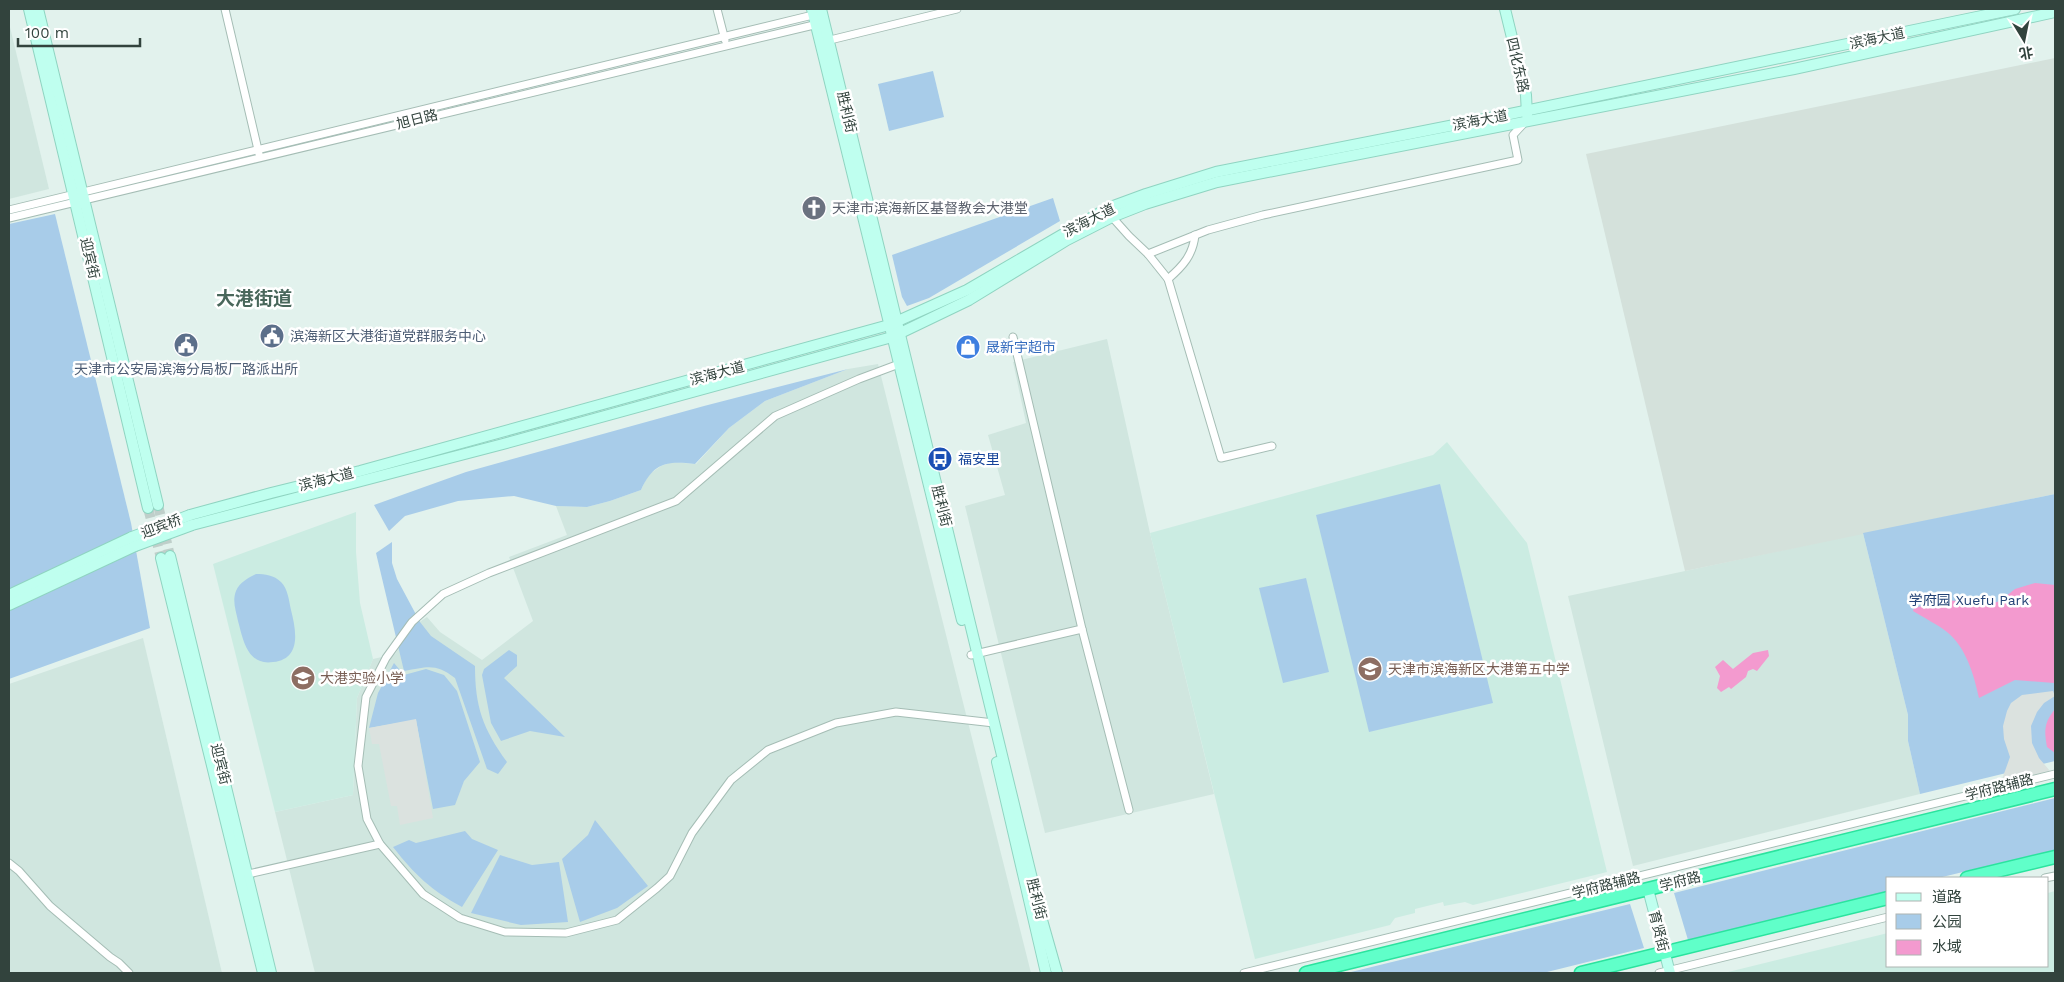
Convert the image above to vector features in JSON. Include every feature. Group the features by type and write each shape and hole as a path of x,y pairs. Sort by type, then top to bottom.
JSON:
{"highway":[{"name":"学府路","path":"1306,973 2055,789"},
{"path":"1971,877 2055,857"},
{"path":"1581,973 1886,898"}],"main road":[{"name":"迎宾街","path":"30,9 80,197"},
{"name":"迎宾街","path":"38,9 153,506"},
{"name":"四化东路","path":"1505,9 1526,95 1527,121"},
{"name":"滨海大道","path":"191,520 271,493 360,471 893,323 967,290 1108,208 1216,172 2015,9"},
{"name":"滨海大道","path":"191,520 362,481 503,444 896,335 969,300 1067,240 1112,217 1163,198 1216,182 1794,69 2055,12"},
{"name":"胜利街","path":"818,15 991,723 1057,973"},
{"name":"胜利街","path":"896,335 899,364 974,654"},
{"name":"迎宾桥","path":"134,542 191,520"},
{"path":"9,595 134,542"},
{"path":"9,605 134,542"},
{"name":"迎宾街","path":"165,557 243,875 271,973"},
{"name":"胜利街","path":"991,723 1046,973"},
{"name":"迎宾街","path":"243,875 263,973"},
{"name":"育贤街","path":"1648,889 1664,953 1666,972"}],"street":[{"path":"226,9 258,153"},
{"path":"717,9 726,46"},
{"path":"825,42 957,9"},
{"name":"旭日路","path":"258,153 726,46 818,15"},
{"name":"旭日路","path":"9,218 80,197 818,15"},
{"path":"1148,254 1195,235 1263,215 1518,160 1513,135 1527,121"},
{"name":"旭日路","path":"9,210 80,197"},
{"path":"1112,217 1148,254 1168,279 1221,458 1272,446"},
{"path":"1168,279 1188,261 1194,248 1195,235"},
{"path":"1013,337 1082,629 1129,810"},
{"path":"899,364 859,379 775,416 676,501 489,572 443,594 412,622 386,658 366,697 358,766 367,819 380,844 423,894 460,918 505,932 566,933 617,920 657,888 670,876 692,833 731,780 768,750 836,723 896,712 991,723"},
{"path":"974,654 1082,629"},
{"name":"学府路辅路","path":"1244,973 2055,774"},
{"path":"243,875 380,844"},
{"path":"9,863 50,906 110,957 120,963 129,973"},
{"path":"1666,972 1886,917"}],"shaded area":[{"path":"9,23 49,189 9,199"},
{"path":"2055,58 2055,494 1685,571 1586,154"},
{"name":"福安里","path":"1107,339 1150,533 1214,794 1045,833 965,506 1005,495 988,435 1026,423 1013,362"},
{"path":"878,364 1031,973 315,973 275,812 353,795 357,698 373,659 395,654 415,625 427,617 440,632 482,660 533,621 509,557 567,535 556,506 587,507 641,490 648,475 661,466 672,462 696,464 729,428 765,401 848,369"},
{"name":"天津市滨海新区大港第五中学","path":"1447,442 1527,543 1607,872 1473,905 1465,902 1444,906 1443,902 1415,909 1415,913 1395,918 1390,925 1255,959 1150,533 1433,455"},
{"name":"大港实验小学","path":"356,512 356,552 360,603 373,659 357,698 353,795 275,812 213,564"},
{"path":"1863,533 1908,715 1908,741 1920,794 1633,866 1568,596"},
{"path":"143,638 222,973 9,973 9,684"},
{"path":"2053,691 2055,696 2044,703 2037,712 2031,726 2032,743 2039,758 2050,771 2001,782 2010,757 2004,739 2003,726 2011,703 2022,695"},
{"path":"416,719 433,818 400,825 397,806 391,806 379,744 372,744 369,728"},
{"path":"2055,891 2055,973 1724,973 1886,933 1886,967 2049,967 2049,893"}],"green space":[{"path":"933,71 944,117 889,131 878,84"},
{"path":"1053,198 1060,221 929,298 907,306 902,297 892,255"},
{"path":"55,214 131,523 150,628 9,679 9,224"},
{"path":"848,369 765,401 729,428 695,464 677,463 662,465 651,474 641,490 610,501 587,507 556,506 514,496 458,501 405,516 389,531 374,505 466,472 704,406"},
{"path":"1440,484 1493,703 1369,732 1316,515"},
{"name":"学府园 Xuefu Park","path":"2055,494 2055,761 1920,794 1908,741 1908,715 1863,533"},
{"path":"392,542 392,563 397,579 420,622 431,636 475,666 475,681 482,717 492,739 507,762 498,774 487,769 455,678 442,670 431,667 404,671 376,553"},
{"path":"256,574 269,575 275,578 283,585 288,595 295,642 293,650 282,660 264,662 257,660 252,656 244,643 234,598 242,583"},
{"path":"1306,578 1329,672 1283,683 1259,588"},
{"path":"509,650 517,655 517,666 504,678 565,737 530,731 501,741 491,723 482,675 484,669"},
{"path":"394,663 404,675 426,669 444,675 457,691 480,762 464,781 455,805 433,809 416,720 369,728 378,693"},
{"path":"2055,798 2055,850 1942,877 1886,877 1886,891 1688,940 1674,893"},
{"path":"595,820 648,886 617,908 580,922 562,859 588,835"},
{"path":"465,831 472,839 498,850 462,907 424,881 393,847 409,840 416,843"},
{"path":"500,855 532,865 559,862 568,922 521,925 471,913"},
{"path":"1630,904 1644,948 1543,973 1347,973"}],"water":[{"path":"2035,583 2055,585 2055,686 2054,683 2015,680 1979,698 1972,671 1964,653 1954,638 1913,611 1914,608 1946,600 1990,604 2000,601 2015,589"},
{"path":"1768,650 1769,656 1757,671 1753,669 1748,671 1746,677 1731,689 1729,687 1721,692 1717,688 1720,676 1715,667 1723,660 1733,669 1753,653"},
{"path":"2055,709 2055,753 2047,747 2045,731 2049,718"}],"tunnel":[{"path":"158,505 170,556"},
{"path":"148,508 161,558"}],"place":[{"name":"天津市滨海新区基督教会大港堂","path":"814,208"},
{"name":"滨海新区大港街道党群服务中心","path":"272,336"},
{"name":"天津市公安局滨海分局板厂路派出所","path":"186,345"},
{"name":"晟新宇超市","path":"968,347"},
{"name":"福安里","path":"940,459"},
{"name":"天津市滨海新区大港第五中学","path":"1370,669"},
{"name":"大港实验小学","path":"303,678"}],"district":[{"name":"大港街道","path":"254,298"}]}
